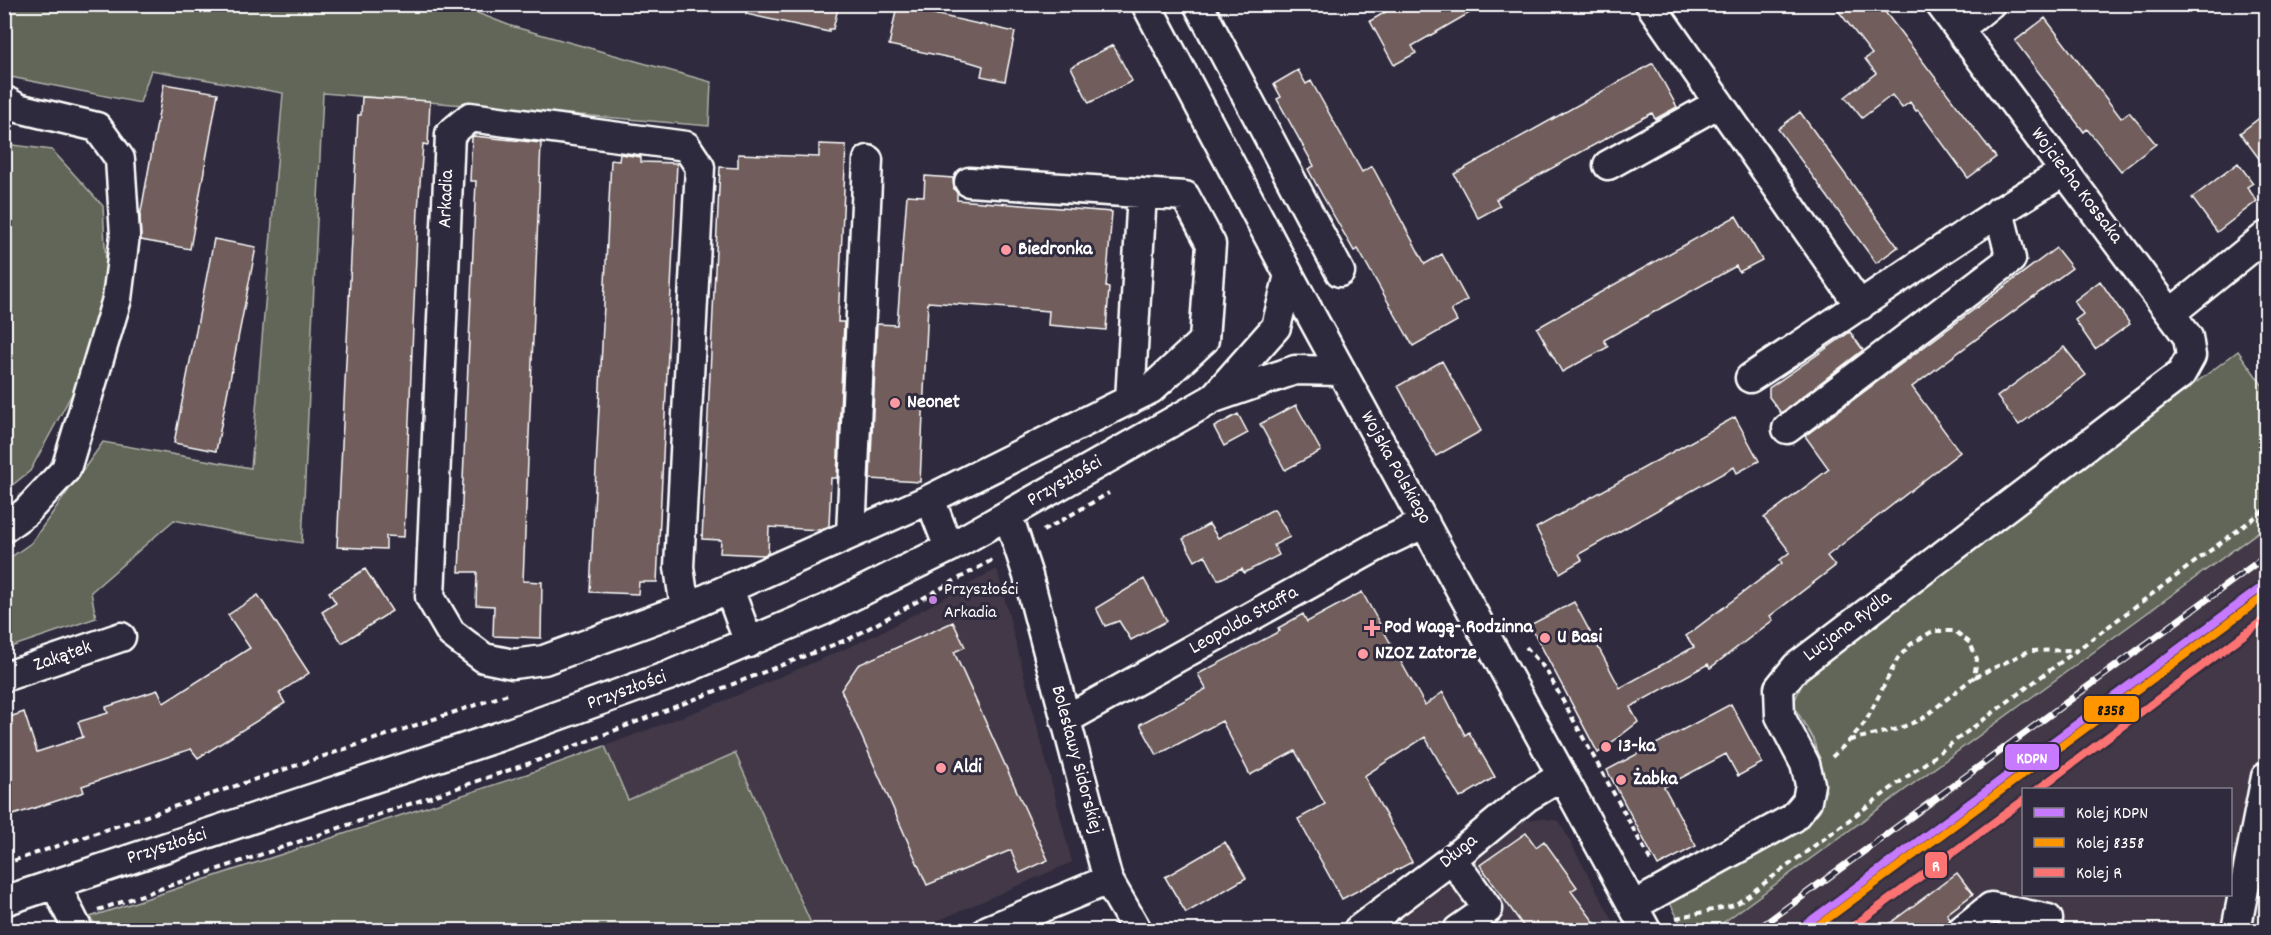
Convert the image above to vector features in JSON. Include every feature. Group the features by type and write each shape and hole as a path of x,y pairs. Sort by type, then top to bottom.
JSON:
{"street":[{"path":"1198,4 1340,272"},
{"path":"1650,4 1860,306"},
{"name":"Wojciecha Kossaka","path":"1940,4 2188,337 2191,356 2181,374"},
{"path":"1959,29 1990,4"},
{"name":"Wojska Polskiego","path":"1134,10 1289,274 1639,918"},
{"path":"4,100 18,108 97,128 120,159 125,235 117,299 66,469 26,512 4,528"},
{"path":"1608,165 1719,103"},
{"name":"Arkadia","path":"685,608 680,567 700,167 686,146 470,117 450,134 430,597 451,633 484,658 513,664 544,660 685,608 930,499 1150,389 1204,340 1211,243 1185,196 1142,193"},
{"path":"851,534 868,160"},
{"path":"1750,378 1999,211 2065,171"},
{"path":"969,182 1142,193 1130,400"},
{"path":"1787,429 2011,259 1999,211"},
{"path":"2171,313 2266,236"},
{"name":"Przyszłości","path":"1214,398 1248,362 1276,327 1289,274"},
{"name":"Przyszłości","path":"4,901 553,718 668,676 824,610 949,548 1214,398 1295,370 1341,371"},
{"name":"Lucjana Rydla","path":"1810,784 1805,764 1780,716 1779,688 1796,667 2181,374"},
{"path":"930,499 949,548"},
{"name":"Bolesławy Sidorskiej","path":"1008,515 1028,576 1108,880 1137,930"},
{"name":"Leopolda Staffa","path":"1065,720 1383,543 1425,522"},
{"path":"729,589 749,643"},
{"name":"Zakątek","path":"4,676 121,637"},
{"name":"Długa","path":"1364,929 1527,797 1562,776"},
{"path":"2236,930 2266,777"},
{"path":"1639,918 1793,818 1807,801 1810,784"},
{"path":"1452,859 1488,909 1458,930"},
{"path":"988,930 1108,880"},
{"path":"55,884 78,930"},
{"path":"1962,930 1991,907 2053,927"}],"path":[{"path":"1108,4 1134,10"},
{"path":"1676,918 1735,905 2266,509"},
{"path":"1810,784 1835,753 1866,721 1898,658 1911,644 1933,631 1955,631 1970,643 1977,659 1974,677"},
{"path":"1850,740 1898,729 1922,719 1974,677 2029,651 2077,650"},
{"path":"4,864 512,693"}],"shaded area":[{"path":"2266,526 2266,930 1713,930 2146,615"},
{"path":"997,569 1072,862 917,930 814,930 735,753 628,800 605,746 726,700 854,645"},
{"path":"1541,818 1559,821 1618,930 1376,930 1520,821"}],"green space":[{"path":"5,5 457,5 511,26 711,82 709,126 323,93 302,543 174,520 91,592 96,618 5,649 4,562 31,543 103,442 251,468 283,93 151,70 140,103 11,77 5,67"},
{"path":"5,144 52,150 103,206 107,283 80,379 30,471 5,491"},
{"path":"2238,351 2266,390 2266,526 1713,930 1684,930 1670,903 1811,822 1826,791 1814,741 1793,704 1803,682 1822,663"},
{"path":"605,746 628,800 735,753 814,930 99,930 90,917 527,774"}],"building":[{"path":"747,4 839,4 833,29 829,29 829,32 746,14"},
{"path":"1399,4 1485,4 1412,46 1416,53 1394,65 1370,21"},
{"path":"1833,4 1879,4 1996,157 1968,178 1918,110 1916,111 1910,102 1902,108 1892,95 1862,118 1845,97 1876,73 1865,59 1872,54"},
{"path":"897,6 1015,32 1005,81 981,76 983,66 889,45"},
{"path":"2045,18 2121,118 2129,112 2156,144 2121,171 2087,129 2084,132 2015,41"},
{"path":"1113,45 1132,81 1089,103 1071,67"},
{"path":"1653,63 1677,107 1655,119 1652,113 1496,199 1500,206 1478,218 1454,174"},
{"path":"1298,70 1306,84 1311,81 1362,172 1372,166 1425,264 1442,254 1467,300 1451,310 1457,321 1413,346 1358,249 1354,251 1322,195 1308,169 1314,166 1277,99 1281,97 1274,84"},
{"path":"164,84 218,93 190,249 141,240 140,217"},
{"path":"362,97 430,101 428,145 423,144 418,210 404,537 386,536 386,549 337,547 358,115 361,115"},
{"path":"1800,112 1898,247 1876,263 1778,129"},
{"path":"2266,113 2266,168 2240,133"},
{"path":"472,137 541,143 523,581 542,582 541,638 493,636 494,606 476,605 477,572 459,572 476,181 470,181"},
{"path":"819,144 846,145 838,322 844,322 837,478 831,478 829,526 820,530 769,527 768,553 764,555 720,553 721,540 702,539 720,167 738,168 738,154 819,157"},
{"path":"620,154 641,157 641,162 677,163 657,582 639,582 638,594 590,592 611,160 619,161"},
{"path":"2238,163 2253,183 2247,187 2257,201 2217,232 2192,198"},
{"name":"Biedronka","path":"925,176 953,178 957,200 1112,212 1106,287 1109,288 1106,330 1048,325 1049,311 928,302 920,482 870,479 877,324 897,325 907,195 924,196"},
{"path":"1736,216 1762,260 1739,272 1736,266 1604,340 1608,347 1562,372 1537,328"},
{"path":"214,239 256,247 216,451 174,443"},
{"path":"2056,248 2072,268 1912,387 1960,452 1827,556 1835,566 1770,616 1773,620 1710,668 1708,664 1630,707 1638,722 1598,753 1530,625 1574,602 1620,688 1694,647 1686,636 1782,563 1780,560 1790,552 1764,518 1829,469 1805,436"},
{"path":"2100,281 2130,324 2095,349 2075,320 2083,314 2074,301"},
{"path":"1850,332 1863,350 1781,413 1769,397 1769,388"},
{"path":"2064,347 2086,375 2019,425 1997,397"},
{"path":"1442,361 1481,431 1436,456 1398,386"},
{"path":"1296,405 1321,451 1285,470 1260,424"},
{"path":"1238,414 1248,433 1224,446 1214,427"},
{"path":"1735,417 1759,461 1737,473 1734,467 1579,554 1582,560 1560,573 1536,528"},
{"path":"1274,509 1290,537 1274,545 1279,555 1244,573 1242,569 1218,580 1205,555 1195,561 1183,539 1209,524 1218,538"},
{"path":"365,569 392,611 342,643 322,612 336,603 329,592"},
{"path":"1144,579 1167,621 1131,640 1119,621 1105,626 1096,608"},
{"path":"1362,592 1425,705 1443,692 1465,735 1469,732 1495,777 1460,798 1425,737 1364,776 1412,862 1342,899 1298,819 1325,804 1295,751 1250,775 1222,721 1157,755 1140,724 1206,689 1198,674 1280,631 1278,628 1303,614 1307,622"},
{"path":"258,595 309,673 279,693 285,703 198,758 191,749 82,786 84,792 4,818 4,719 24,712 37,752 83,737 78,722 108,713 106,707 158,690 164,703 250,648 228,615"},
{"name":"Aldi","path":"953,622 965,647 954,652 1048,860 1020,873 1011,850 927,885 841,690 858,665"},
{"path":"1731,704 1762,763 1738,776 1726,754 1664,787 1696,846 1658,866 1607,770"},
{"path":"1526,833 1536,847 1544,841 1577,887 1571,891 1600,930 1526,930 1480,865"},
{"path":"1225,842 1246,878 1186,913 1165,877"},
{"path":"1957,873 1973,894 1947,914 1950,919 1946,930 1881,930"}],"railway":[{"path":"1758,929 2266,556"}],"rail line":[{"name":"KDPN","path":"1798,930 2266,584"},
{"name":"8358","path":"1812,930 2266,595"},
{"name":"R","path":"2040,788 2266,618"},
{"name":"R","path":"1848,930 2022,801"}],"place":[{"name":"Biedronka","path":"1006,250"},
{"name":"Neonet","path":"895,403"},
{"name":"Przyszłości Arkadia","path":"933,600"},
{"name":"Pod Wagą- Rodzinna","path":"1372,628"},
{"name":"U Basi","path":"1545,638"},
{"name":"NZOZ Zatorze","path":"1363,654"},
{"name":"13-ka","path":"1606,747"},
{"name":"Aldi","path":"941,768"},
{"name":"Żabka","path":"1621,780"}]}
